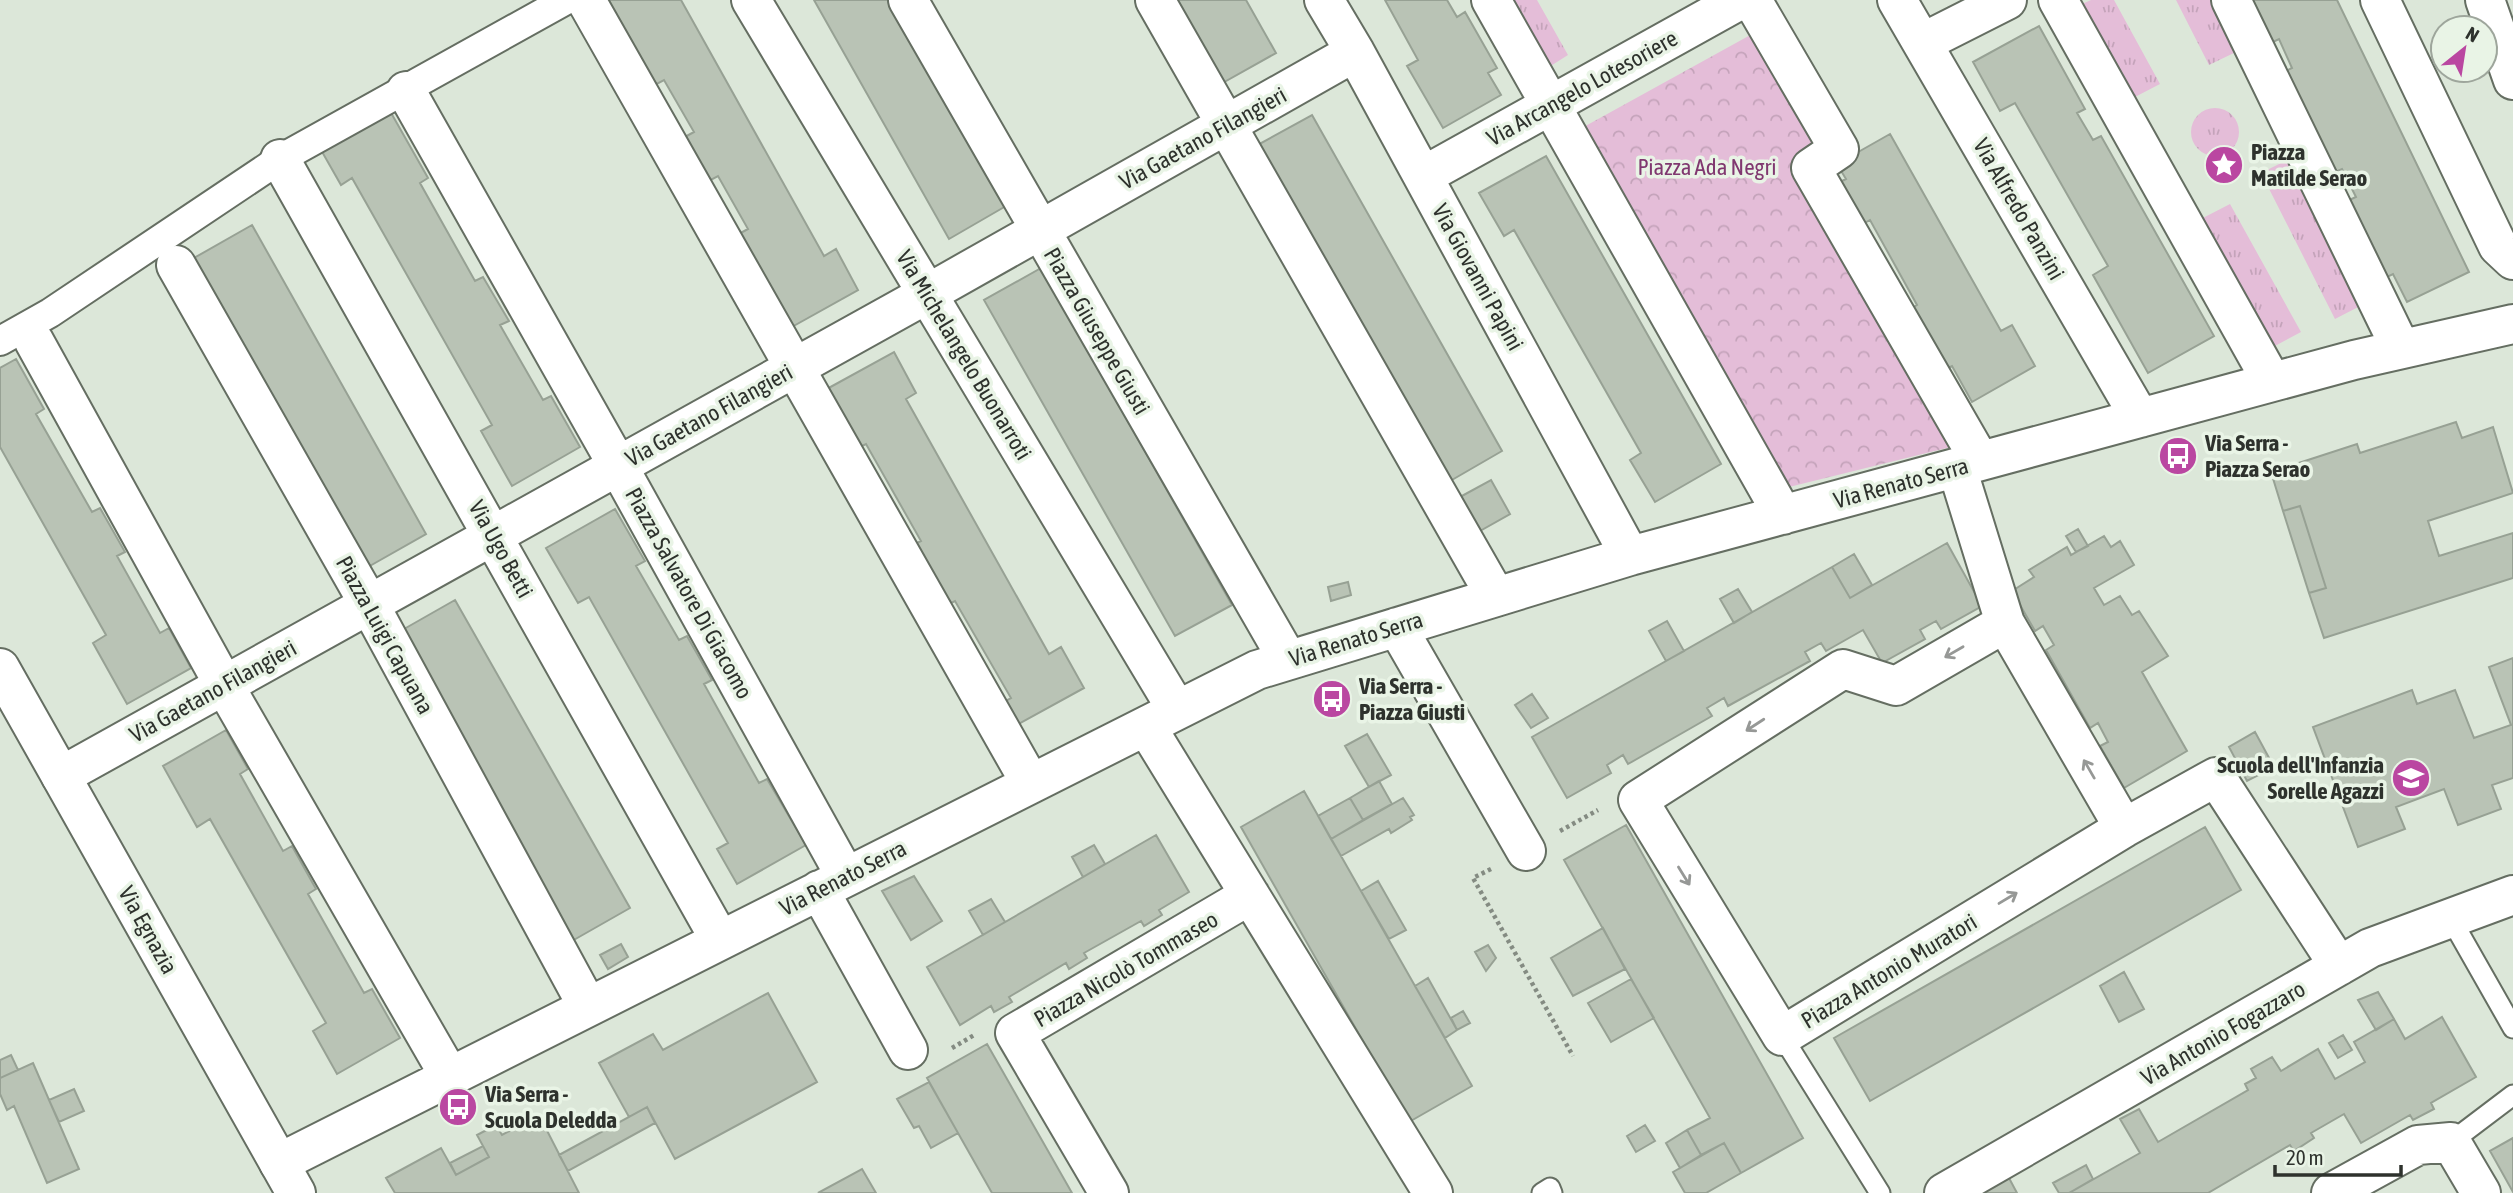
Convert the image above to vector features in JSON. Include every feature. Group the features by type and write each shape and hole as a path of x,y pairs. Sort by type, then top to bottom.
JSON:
{"street":[{"name":"Via Michelangelo Buonarroti","path":"751,0 927,294 1161,718"},
{"name":"Piazza Giuseppe Giusti","path":"908,0 1288,660"},
{"path":"1155,0 1496,597"},
{"name":"Via Giovanni Papini","path":"1324,0 1630,556"},
{"path":"1492,0 1783,515"},
{"name":"Via Alfredo Panzini","path":"1897,0 2140,418"},
{"path":"1922,43 2007,0"},
{"path":"2058,0 2272,382"},
{"path":"2231,0 2401,349"},
{"path":"2380,0 2498,246 2513,260"},
{"path":"2485,0 2513,79"},
{"path":"450,1077 224,685 17,341 50,313 280,159 577,1 795,367 1031,784"},
{"path":"1733,2 1839,149 1811,168 1969,464 2005,623 2124,828"},
{"name":"Via Arcangelo Lotesoriere","path":"1423,176 1733,2"},
{"name":"Via Gaetano Filangieri","path":"61,776 927,294 1355,52"},
{"name":"Piazza Salvatore Di Giacomo","path":"406,91 618,466 833,883 908,1049"},
{"name":"Via Ugo Betti","path":"280,159 720,940"},
{"name":"Piazza Luigi Capuana","path":"176,265 369,604 588,1007"},
{"name":"Via Renato Serra","path":"287,1178 450,1077 1257,670 1630,556 2272,382 2513,324"},
{"path":"1638,800 1843,668 1896,686 2005,623"},
{"path":"1397,626 1526,850"},
{"name":"Via Egnazia","path":"0,668 287,1178"},
{"path":"1161,718 1250,895 1433,1193"},
{"name":"Piazza Antonio Muratori","path":"1638,800 1782,1036 2124,828 2216,777 2339,966"},
{"name":"Piazza Nicolò Tommaseo","path":"1109,1193 1016,1033 1250,895"},
{"name":"Via Antonio Fogazzaro","path":"1944,1193 2370,948 2513,895"},
{"path":"2331,1193 2418,1145 2451,1142 2481,1193"}],"lane":[{"path":"2451,919 2513,1028"},
{"path":"1782,1036 1880,1193"},
{"path":"2451,1142 2513,1095"},
{"path":"1542,1193 1550,1188 1552,1193"}],"path":[{"path":"1573,1056 1473,878 1618,798 1638,800"}],"green space":[{"path":"1511,0 1537,0 1568,55 1549,67"},
{"path":"2091,0 2114,0 2160,84 2133,98 2080,5"},
{"path":"2176,0 2214,0 2238,51 2209,65"},
{"name":"Piazza Ada Negri","path":"1754,33 1822,150 1959,445 1781,489 1580,129"},
{"path":"2215,108 2232,115 2239,132 2232,149 2215,156 2198,149 2191,132 2198,115"},
{"path":"2291,158 2364,304 2335,319 2261,173"},
{"path":"2230,204 2301,332 2271,348 2199,220"}],"building":[{"path":"605,0 681,0 824,256 836,249 858,290 790,328 737,235 748,229 718,176 707,182 683,138 694,132 664,80 653,86"},
{"path":"814,0 889,0 1006,206 949,239"},
{"path":"1171,0 1246,0 1276,53 1219,85"},
{"path":"1385,0 1447,0 1457,17 1465,12 1497,68 1488,73 1501,95 1443,128 1407,66 1418,60"},
{"path":"2250,0 2337,0 2469,272 2407,302 2393,274 2385,278 2347,201 2356,197 2342,169 2333,173 2284,72 2292,68 2279,39 2271,43"},
{"path":"2039,26 2085,109 2077,113 2093,140 2101,136 2214,336 2148,373 2093,275 2108,266 2015,103 2000,111 1973,62"},
{"path":"390,111 428,178 420,183 475,281 483,277 509,321 500,325 543,400 551,396 580,447 512,486 481,431 492,425 352,178 341,185 321,150"},
{"path":"1312,115 1502,451 1445,484 1254,147"},
{"path":"1890,134 2001,331 2012,325 2035,366 1972,402 1952,366 1944,370 1909,310 1917,305 1870,220 1861,225 1838,183 1846,179 1837,164"},
{"path":"1546,156 1721,464 1655,502 1630,460 1641,453 1514,230 1504,236 1479,193"},
{"path":"252,225 426,534 368,567 194,258"},
{"path":"1041,268 1232,605 1175,636 984,300"},
{"path":"894,352 916,393 906,399 1049,654 1061,647 1084,688 1015,726 1002,703 1011,698 955,601 947,605 913,545 921,541 866,444 858,448 825,390"},
{"path":"16,359 44,409 36,414 92,512 100,508 125,552 117,556 160,633 169,628 191,668 127,704 93,643 106,635 0,447 0,368"},
{"path":"2456,422 2462,438 2493,427 2513,493 2428,521 2439,556 2513,533 2513,578 2324,638 2309,593 2326,588 2300,506 2283,511 2271,472 2357,444 2360,453"},
{"path":"1491,480 1510,514 1480,531 1460,497"},
{"path":"2300,506 2326,588 2309,593 2283,511"},
{"path":"615,509 645,561 636,566 679,640 687,636 712,680 704,684 759,783 767,779 806,845 737,884 717,849 728,843 589,597 578,603 546,548"},
{"path":"2078,529 2088,546 2076,552 2066,536"},
{"path":"2104,536 2111,547 2120,541 2134,565 2094,588 2104,605 2120,596 2132,615 2139,611 2168,656 2142,672 2187,751 2124,788 2100,746 2108,742 2098,723 2090,728 2046,650 2054,645 2043,626 2035,631 2012,591 2034,577 2029,570 2067,547 2071,555"},
{"path":"1947,543 1982,606 1941,629 1936,621 1920,630 1925,639 1882,663 1863,630 1826,651 1821,643 1805,652 1810,661 1728,706 1724,698 1707,708 1712,716 1628,764 1623,755 1607,765 1611,773 1567,798 1532,737 1832,567 1850,598"},
{"path":"1854,554 1872,585 1850,598 1832,567"},
{"path":"1348,582 1351,595 1331,601 1328,587"},
{"path":"1738,589 1752,612 1734,623 1720,599"},
{"path":"455,600 630,908 572,941 397,633"},
{"path":"1667,621 1684,651 1666,661 1649,631"},
{"path":"2513,658 2513,778 2492,785 2501,809 2458,825 2444,789 2396,807 2405,829 2358,847 2313,727 2412,690 2417,704 2455,690 2474,738 2511,725 2489,667"},
{"path":"1532,694 1548,718 1531,728 1515,705"},
{"path":"226,730 248,769 240,774 283,851 292,846 316,889 308,894 364,993 372,989 400,1038 337,1074 313,1031 326,1023 210,819 197,827 163,766"},
{"path":"2255,732 2274,767 2247,781 2229,747"},
{"path":"1367,734 1391,775 1369,787 1345,746"},
{"path":"1379,781 1392,804 1363,820 1350,798"},
{"path":"1304,791 1472,1086 1409,1122 1241,827"},
{"path":"1350,798 1363,820 1331,839 1318,816"},
{"path":"1403,798 1414,815 1410,817 1412,820 1391,833 1389,829 1341,856 1331,839"},
{"path":"1626,825 1803,1138 1741,1173 1724,1143 1701,1155 1687,1130 1710,1118 1564,860"},
{"path":"2205,827 2241,890 1870,1101 1834,1038"},
{"path":"1156,835 1189,892 1159,910 1162,915 1144,926 1141,921 1084,953 1087,958 1069,969 1066,963 1009,997 1012,1002 994,1012 991,1006 960,1025 927,967"},
{"path":"1094,845 1105,864 1083,877 1072,857"},
{"path":"914,876 942,921 911,940 882,891"},
{"path":"1378,881 1406,930 1389,939 1361,891"},
{"path":"991,899 1005,922 983,935 969,911"},
{"path":"1603,928 1625,969 1573,996 1551,958"},
{"path":"621,944 628,957 608,969 600,955"},
{"path":"1488,945 1496,958 1486,971 1475,952"},
{"path":"2124,972 2144,1009 2119,1022 2100,986"},
{"path":"1428,978 1457,1030 1445,1038 1415,986"},
{"path":"1631,979 1654,1018 1611,1042 1588,1003"},
{"path":"2378,992 2394,1019 2376,1030 2358,1000"},
{"path":"768,993 817,1082 675,1159 647,1107 629,1117 599,1063 653,1034 663,1050"},
{"path":"1463,1011 1470,1023 1457,1030 1451,1018"},
{"path":"2442,1017 2476,1077 2431,1103 2434,1109 2413,1120 2410,1115 2361,1143 2344,1114 2311,1133 2314,1138 2294,1151 2290,1145 2208,1193 2069,1193 2140,1153 2120,1119 2139,1109 2158,1142 2248,1090 2245,1084 2256,1078 2251,1069 2272,1057 2281,1071 2318,1049 2335,1079 2365,1062 2354,1042 2394,1019 2405,1039"},
{"path":"2343,1035 2352,1050 2338,1058 2329,1043"},
{"path":"987,1044 1072,1193 992,1193 927,1078"},
{"path":"11,1055 18,1070 0,1078 0,1060"},
{"path":"33,1063 79,1169 47,1183 14,1106 7,1110 0,1094 0,1078"},
{"path":"929,1082 958,1133 931,1148 919,1126 914,1128 897,1099"},
{"path":"74,1089 84,1111 59,1122 49,1100"},
{"path":"647,1107 655,1123 568,1171 559,1155"},
{"path":"539,1115 579,1193 395,1193 386,1178 441,1148 456,1175 489,1157 477,1135 496,1125 502,1135"},
{"path":"1645,1125 1655,1141 1636,1152 1627,1136"},
{"path":"1687,1130 1701,1155 1680,1168 1666,1143"},
{"path":"2513,1138 2513,1192 2490,1151"},
{"path":"1724,1143 1741,1173 1706,1193 1685,1193 1673,1172"},
{"path":"483,1146 489,1157 456,1175 450,1163"},
{"path":"2086,1165 2093,1179 2069,1193 2059,1193 2053,1183"},
{"path":"862,1169 876,1193 818,1193"},
{"path":"2009,1178 2017,1193 1981,1193"}],"place":[{"name":"Piazza Matilde Serao","path":"2224,165"},
{"name":"Via Serra - Piazza Serao","path":"2178,456"},
{"name":"Via Serra - Piazza Giusti","path":"1332,699"},
{"name":"Scuola dell'Infanzia Sorelle Agazzi","path":"2411,778"},
{"name":"Via Serra - Scuola Deledda","path":"458,1107"}]}
